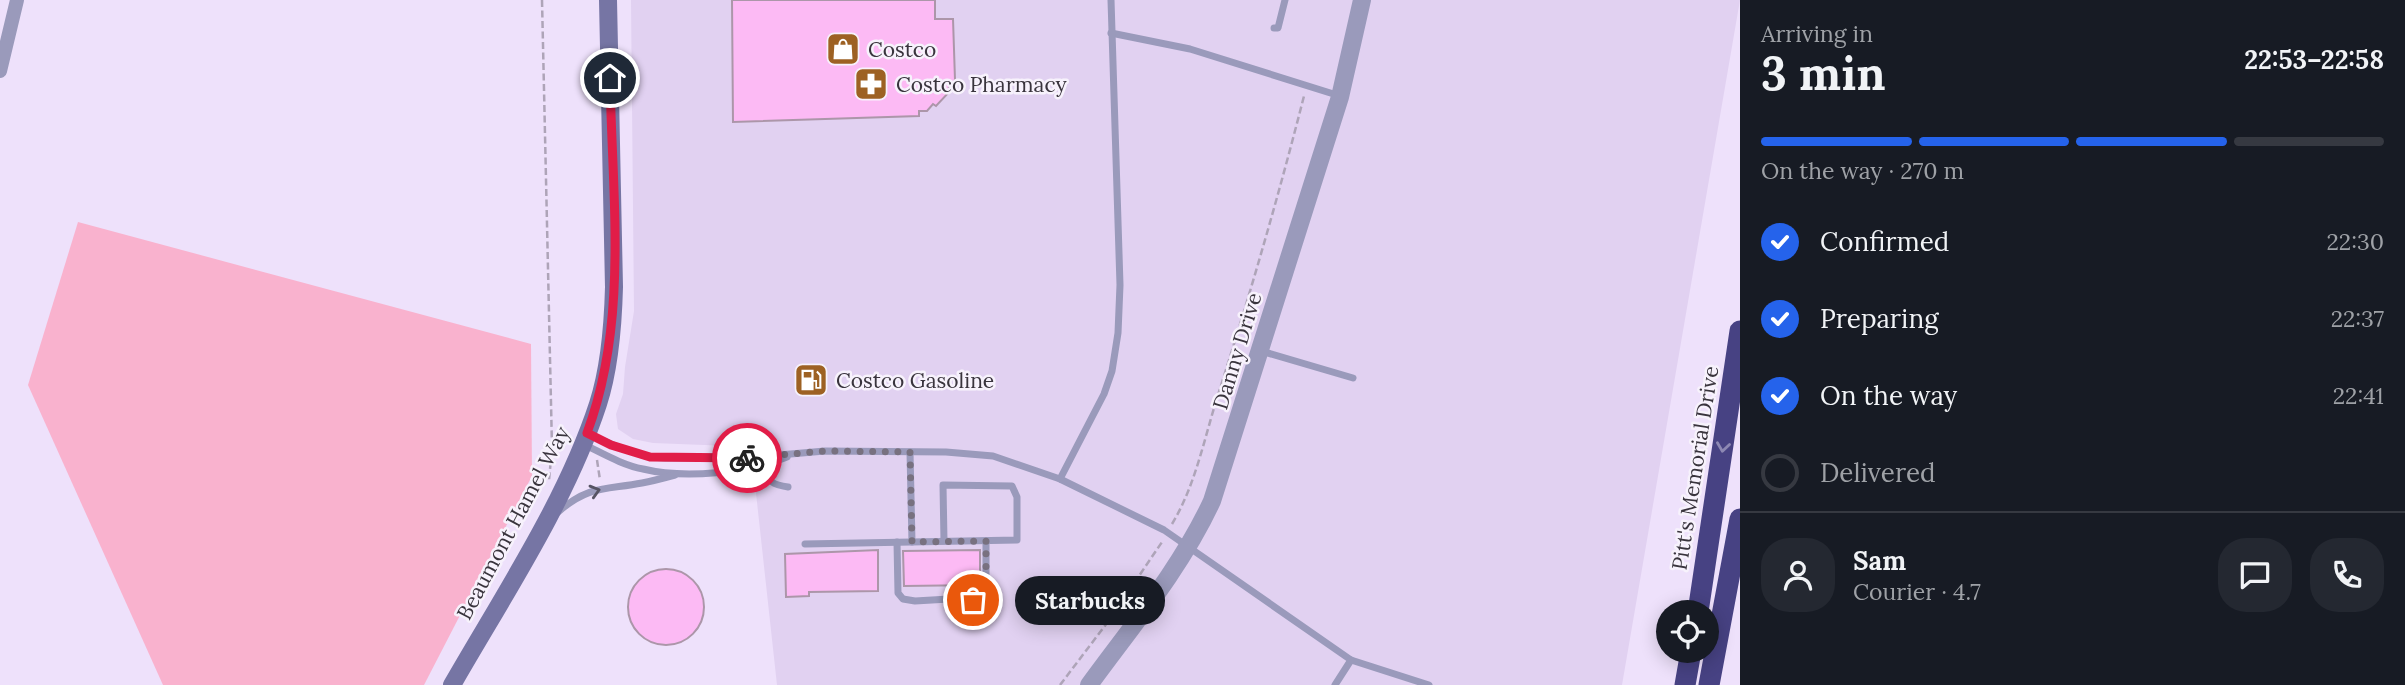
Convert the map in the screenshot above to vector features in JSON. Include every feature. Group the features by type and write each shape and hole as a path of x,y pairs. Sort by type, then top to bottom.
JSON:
{"highway":[{"name":"Pitt's Memorial Drive","path":"1700,600 1740,331"},
{"path":"1709,685 1740,519"},
{"path":"1685,685 1689,663"}],"main road":[{"name":"Beaumont Hamel Way","path":"452,685 540,530 585,438 603,383 613,325 614,288 608,0"}],"street":[{"path":"0,71 17,0"},
{"name":"Danny Drive","path":"1089,685 1188,546 1203,520 1220,480 1340,97 1362,0"}],"lane":[{"path":"1060,480 1104,394 1117,342 1120,285 1111,0"},
{"path":"1274,28 1278,29 1285,0"},
{"path":"1111,33 1190,49 1340,97"},
{"path":"1261,351 1353,378"},
{"path":"585,438 650,457 665,458 746,458 825,451 966,452 993,456 1060,480 1164,530 1352,660 1429,685"},
{"path":"585,438 642,469 682,474"},
{"path":"910,452 912,542"},
{"path":"540,530 568,503 585,493 604,487 640,484 682,474 764,467 794,454"},
{"path":"764,467 768,480 788,487"},
{"path":"805,544 1017,540 1017,498 1012,486 943,485 944,541"},
{"path":"897,542 898,593 903,599 915,601 983,597 986,590 986,541"},
{"path":"1335,685 1352,660"}],"path":[{"path":"542,0 552,448 550,478 546,491"},
{"path":"1175,519 1192,477 1264,247 1306,86"},
{"path":"597,458 600,480"},
{"path":"1060,685 1154,554"}],"shaded area":[{"path":"631,0 1740,0 1622,685 777,685 755,484 755,447 653,443 633,439 618,429 616,414 623,394 634,311"},
{"path":"78,222 531,344 532,476 424,685 163,685 28,385"}],"building":[{"name":"Costco","path":"732,0 935,0 935,19 953,19 955,80 949,87 952,89 936,106 933,104 927,111 919,111 919,116 733,122"},
{"path":"878,550 878,591 809,592 809,596 786,597 785,554"},
{"path":"980,550 980,585 904,586 903,551"},
{"path":"666,569 681,572 693,580 701,592 704,607 701,622 693,634 681,642 666,645 651,642 639,634 631,622 628,607 631,592 639,580 651,572"}],"way so far":[{"path":"747,458 825,451 910,452 912,542 986,541 986,590 983,597 973,600"}],"place":[{"name":"Costco","path":"843,49"},
{"name":"Costco Pharmacy","path":"871,84"},
{"name":"Costco Gasoline","path":"811,380"},
{"name":"Starbucks","path":"973,600"}],"route":[{"path":"610,78 613,325 603,383 587,433 611,445 650,457 747,458"}]}
